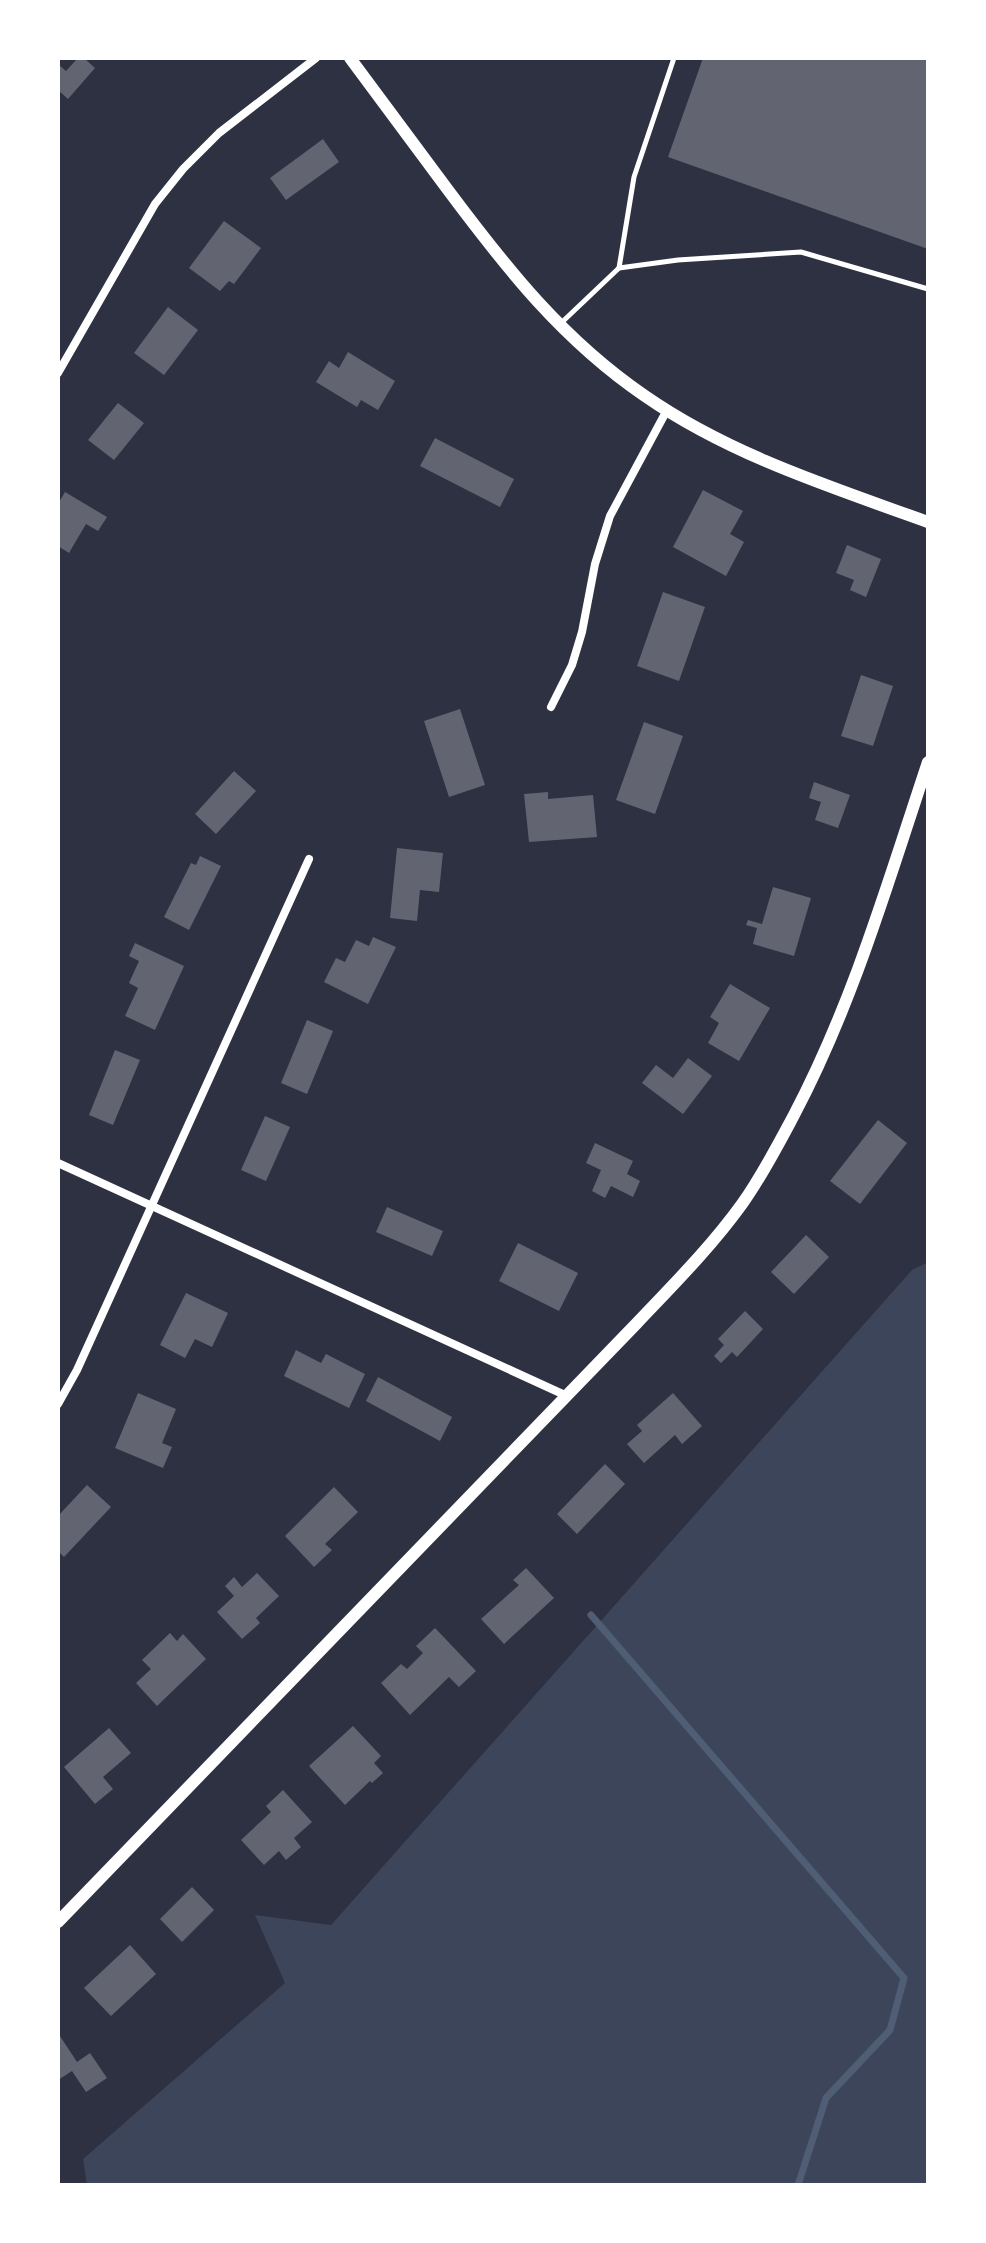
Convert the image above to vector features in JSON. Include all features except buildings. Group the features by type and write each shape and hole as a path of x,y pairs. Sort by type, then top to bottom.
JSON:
{"street":[{"path":"58,373 155,204 183,169 219,133 316,58"},
{"path":"350,58 528,293 559,325 643,395 750,455 928,522"},
{"path":"551,707 582,632 595,564 610,516 667,410"},
{"path":"58,1922 567,1396 705,1251 742,1204 776,1149 838,1025 928,762"},
{"path":"58,1404 77,1370 309,859"},
{"path":"58,1163 567,1396"}],"lane":[{"path":"619,268 634,177 674,58"},
{"path":"559,325 619,268 678,260 801,252 928,289"}],"shaded area":[{"path":"928,1262 928,2185 87,2185 83,2159 285,1983 255,1915 331,1925 912,1270"}],"waterway":[{"path":"591,1615 904,1978 890,2030 826,2098 798,2185"}]}
